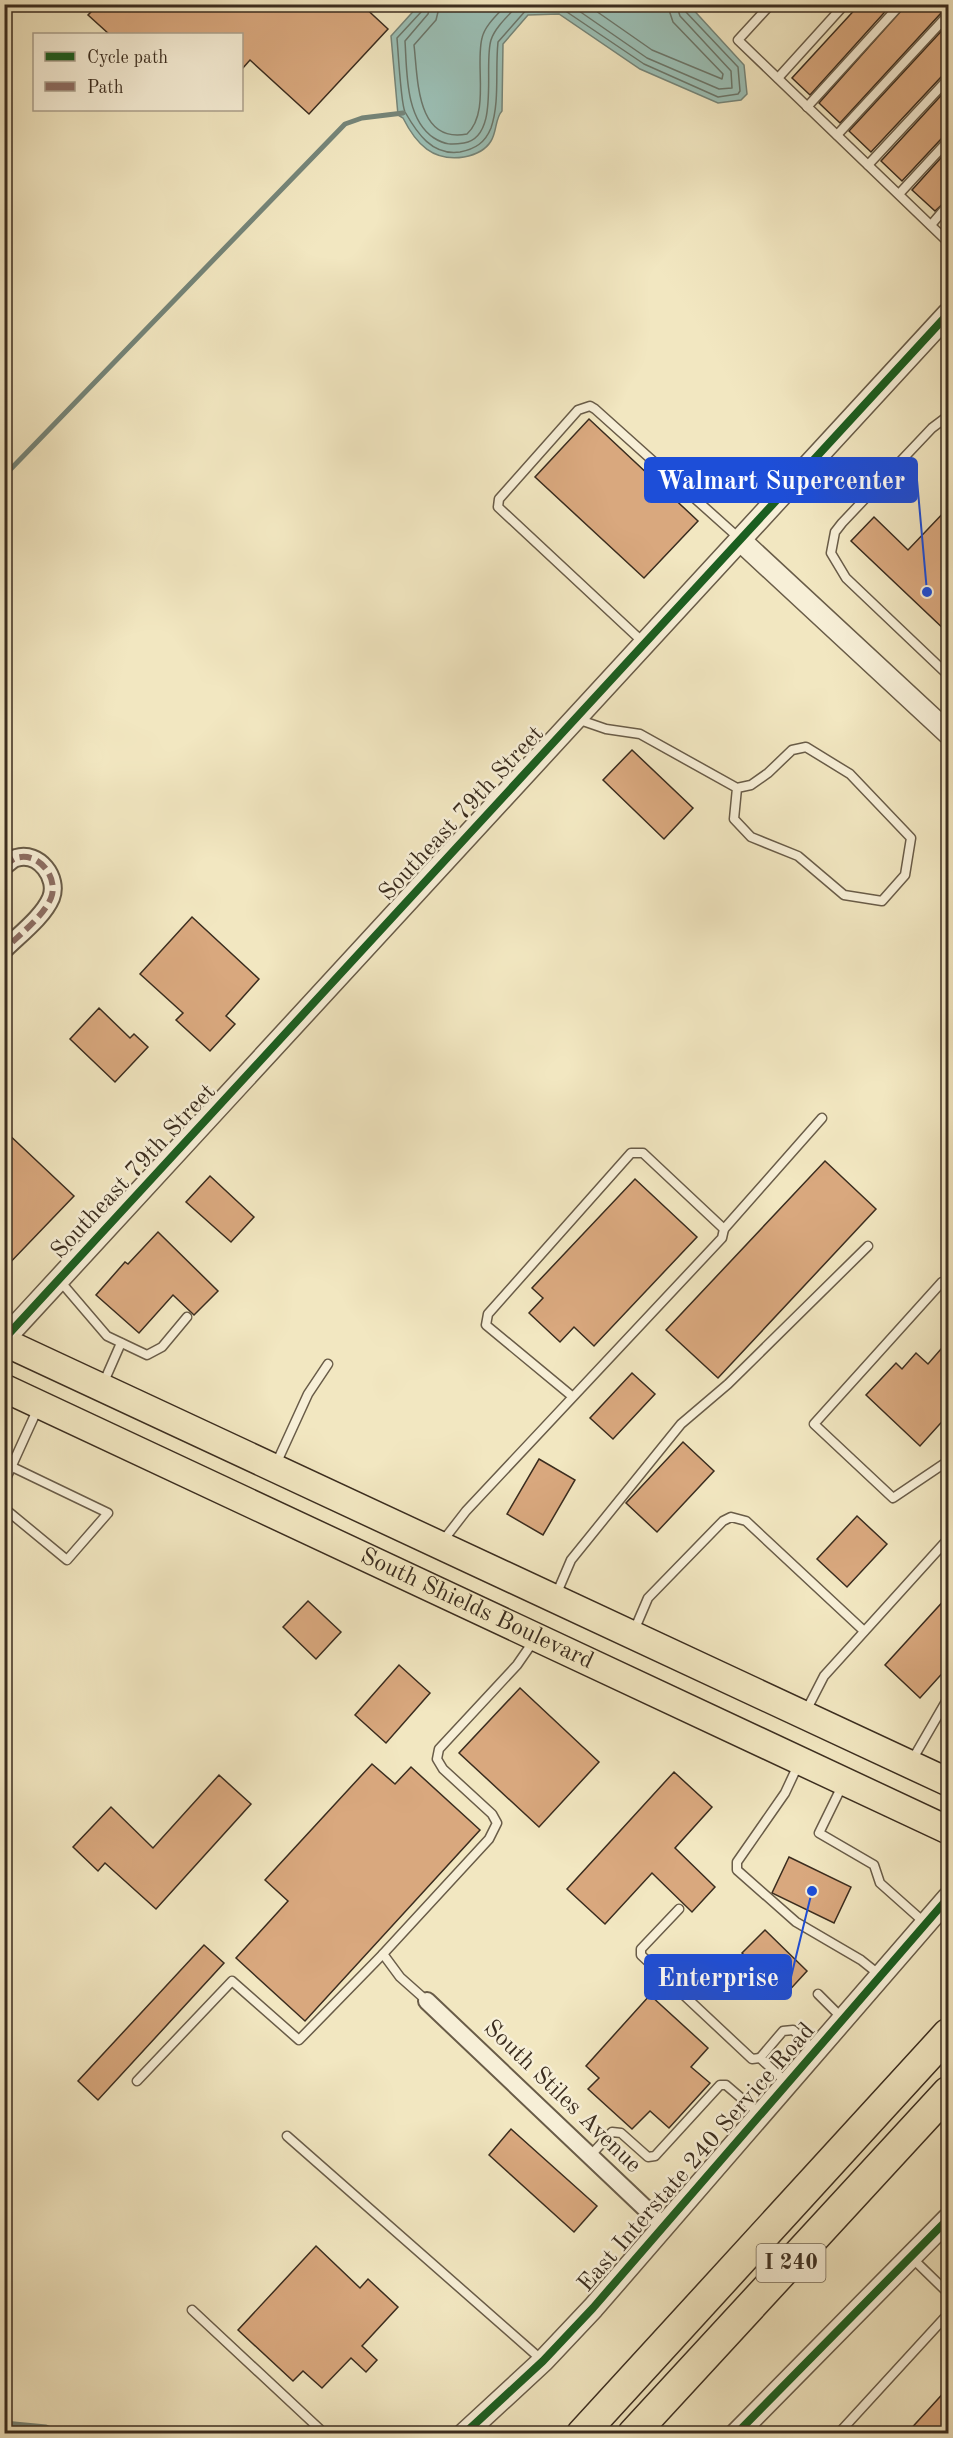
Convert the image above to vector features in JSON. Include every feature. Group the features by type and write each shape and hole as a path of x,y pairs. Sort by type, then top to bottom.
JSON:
{"highway":[{"name":"I 240","path":"582,2433 948,2034"},
{"name":"I 240","path":"633,2433 948,2092"},
{"path":"559,2433 651,2359"}],"main road":[{"name":"South Shields Boulevard","path":"4,1341 948,1782"},
{"name":"South Shields Boulevard","path":"4,1388 948,1830"},
{"path":"584,1658 600,1620"}],"street":[{"name":"Southeast 79th Street","path":"4,1341 948,314"},
{"path":"741,541 948,733"},
{"path":"4,866 16,858 30,858 43,866 53,878 54,886 45,908 4,950"},
{"name":"East Interstate 240 Service Road","path":"464,2433 543,2361 665,2227 948,1898"},
{"name":"South Stiles Avenue","path":"427,2001 665,2227"},
{"path":"736,2433 948,2219"}],"lane":[{"path":"771,4 738,40 948,242"},
{"path":"778,78 845,4"},
{"path":"807,106 901,4"},
{"path":"837,135 948,15"},
{"path":"868,165 948,79"},
{"path":"899,194 948,141"},
{"path":"931,225 948,205"},
{"path":"645,645 498,507 499,499 578,410 590,406 595,409 741,541"},
{"path":"948,416 932,428 842,523 831,543 831,553 846,578 948,675"},
{"path":"576,718 606,729 640,734 737,788 751,785 768,773 792,750 806,747 849,774 911,838 905,875 882,901 844,896 798,856 751,837 734,819 737,788"},
{"path":"440,1545 466,1511 722,1238 724,1229 822,1118"},
{"path":"573,1397 486,1324 488,1314 631,1153 643,1153 724,1229"},
{"path":"554,1598 571,1560 681,1424 728,1384 868,1246"},
{"path":"60,1281 107,1336 147,1355 162,1347 187,1317"},
{"path":"948,1282 942,1282 814,1424 893,1498 948,1461"},
{"path":"102,1386 121,1343"},
{"path":"274,1467 308,1394 328,1364"},
{"path":"4,1483 8,1465 39,1404"},
{"path":"4,1508 67,1560 108,1513 8,1465"},
{"path":"632,1634 648,1598 723,1521 732,1517 746,1521 864,1631"},
{"path":"805,1714 824,1676 948,1539"},
{"path":"136,2080 232,1981 299,2040 383,1954 489,1839 497,1823 492,1814 443,1769 437,1759 439,1749 517,1665 537,1636"},
{"path":"910,1764 948,1698"},
{"path":"800,1760 785,1793 737,1862 737,1870 796,1922 861,1960 881,1976"},
{"path":"845,1781 819,1833 874,1865 880,1883 926,1924"},
{"path":"679,1909 641,1949 641,1955 752,2059 760,2058 783,2031 793,2030 816,2051"},
{"path":"383,1954 400,1977 427,2001"},
{"path":"818,1994 844,2019"},
{"path":"760,2058 789,2084"},
{"path":"590,2156 612,2132 621,2133 648,2157 655,2156 720,2085 726,2085 761,2116"},
{"path":"287,2136 543,2361"},
{"path":"911,2257 948,2293"},
{"path":"192,2310 326,2433"},
{"path":"838,2433 948,2314"}],"water":[{"path":"419,5 689,5 744,65 747,94 741,100 718,103 640,69 559,14 528,15 503,44 502,111 491,141 483,150 472,155 443,157 420,143 403,118 398,115 391,36"}],"building":[{"path":"99,4 361,4 388,29 309,114 250,60 243,68 243,33 108,33 88,15"},
{"path":"860,4 892,4 810,95 792,78"},
{"path":"907,4 948,4 948,9 943,11 840,123 819,103"},
{"path":"948,24 948,73 943,75 871,152 849,131"},
{"path":"948,88 948,135 943,137 902,181 881,161"},
{"path":"948,150 948,199 935,211 912,190"},
{"path":"589,419 698,521 644,578 535,477"},
{"path":"948,508 948,633 851,541 874,517 908,550"},
{"path":"632,750 693,808 664,839 603,780"},
{"path":"192,917 259,979 226,1016 235,1024 210,1051 176,1020 183,1013 140,974"},
{"path":"99,1008 130,1038 134,1034 148,1047 115,1082 70,1039"},
{"path":"4,1130 74,1196 4,1269"},
{"path":"825,1161 876,1209 718,1378 666,1330"},
{"path":"210,1176 254,1217 231,1242 186,1202"},
{"path":"635,1179 697,1237 594,1346 574,1327 560,1342 529,1313 543,1298 532,1288"},
{"path":"158,1232 218,1291 194,1315 173,1295 139,1333 96,1295 125,1262 128,1264"},
{"path":"948,1341 948,1415 920,1446 866,1395 896,1363 902,1369 916,1353 928,1364"},
{"path":"632,1373 655,1394 613,1439 590,1418"},
{"path":"683,1442 714,1471 657,1532 626,1503"},
{"path":"539,1459 575,1480 543,1535 507,1514"},
{"path":"857,1516 887,1544 847,1587 817,1559"},
{"path":"948,1596 948,1667 920,1698 885,1665"},
{"path":"308,1601 341,1632 316,1659 283,1627"},
{"path":"399,1665 430,1693 386,1743 355,1715"},
{"path":"520,1688 599,1762 539,1827 459,1753"},
{"path":"372,1764 395,1784 411,1767 480,1830 305,2021 236,1958 288,1901 265,1880"},
{"path":"674,1772 712,1807 675,1848 715,1887 692,1912 652,1873 605,1924 567,1889"},
{"path":"219,1775 251,1804 156,1909 105,1863 98,1871 73,1847 111,1807 153,1848"},
{"path":"789,1857 851,1887 834,1923 772,1893"},
{"path":"765,1930 807,1971 785,1995 742,1953"},
{"path":"204,1945 224,1963 98,2100 78,2081"},
{"path":"650,1995 708,2048 691,2067 710,2083 669,2128 650,2111 632,2129 588,2089 599,2078 586,2066"},
{"path":"511,2129 597,2206 574,2232 489,2155"},
{"path":"316,2246 360,2288 368,2279 398,2307 362,2346 377,2360 366,2372 351,2358 322,2388 303,2371 293,2381 238,2330"},
{"path":"948,2388 948,2433 907,2433"}],"waterway":[{"path":"4,476 345,124 362,118 403,113"},
{"path":"4,2423 46,2427 63,2434"}],"marked path":[{"path":"4,866 16,858 32,858 39,862 50,875 53,890 42,912 4,950"}],"cycle path":[{"path":"4,1339 948,314"},
{"path":"464,2434 543,2361 593,2308 948,1898"},
{"path":"736,2434 948,2219"}],"place":[{"name":"Walmart Supercenter","path":"927,592"},
{"name":"Enterprise","path":"812,1891"}]}
